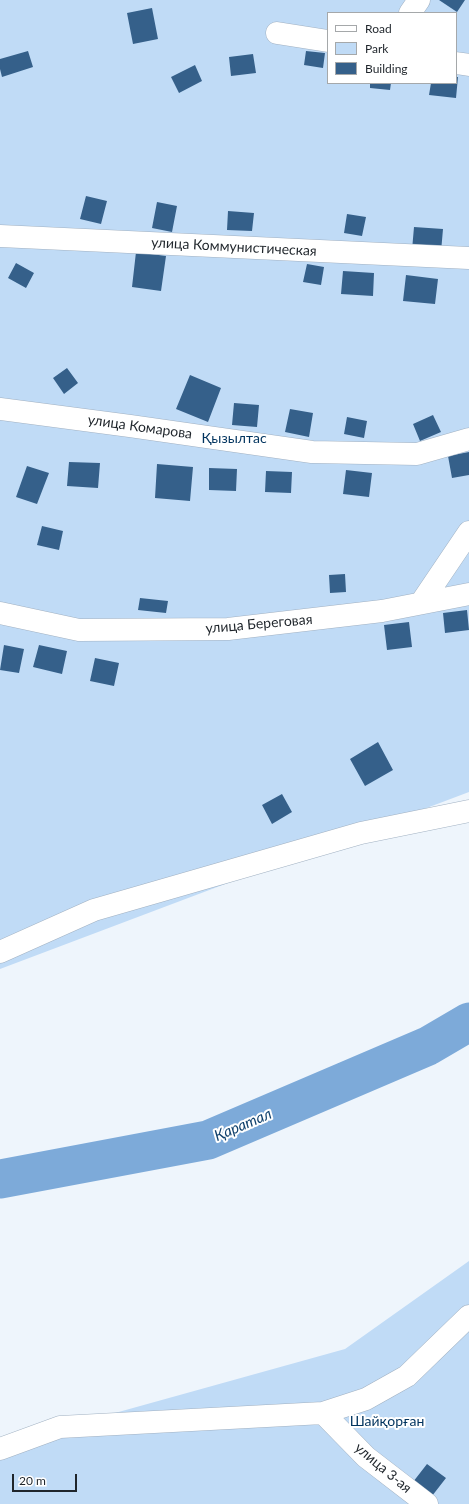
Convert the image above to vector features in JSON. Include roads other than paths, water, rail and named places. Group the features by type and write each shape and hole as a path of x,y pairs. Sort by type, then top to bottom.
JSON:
{"street":[{"path":"411,12 419,0"},
{"path":"277,33 327,41"},
{"path":"457,63 469,65"},
{"name":"улица Коммунистическая","path":"0,236 469,258"},
{"name":"улица Комарова","path":"0,409 312,452 417,454 469,439"},
{"path":"421,603 469,532"},
{"name":"улица Береговая","path":"0,613 79,630 228,629 382,611 469,594"},
{"path":"0,952 94,910 360,833 469,811"},
{"path":"0,1449 60,1427 323,1413 366,1399 407,1376 469,1316"},
{"name":"улица 3-ая","path":"323,1413 366,1457 427,1504"}],"waterway":[{"name":"Қаратал","path":"0,1179 208,1140 428,1046 469,1022"}],"park label":[{"name":"Қызылтас","path":"234,438"},
{"name":"Шайқорған","path":"387,1421"}]}
